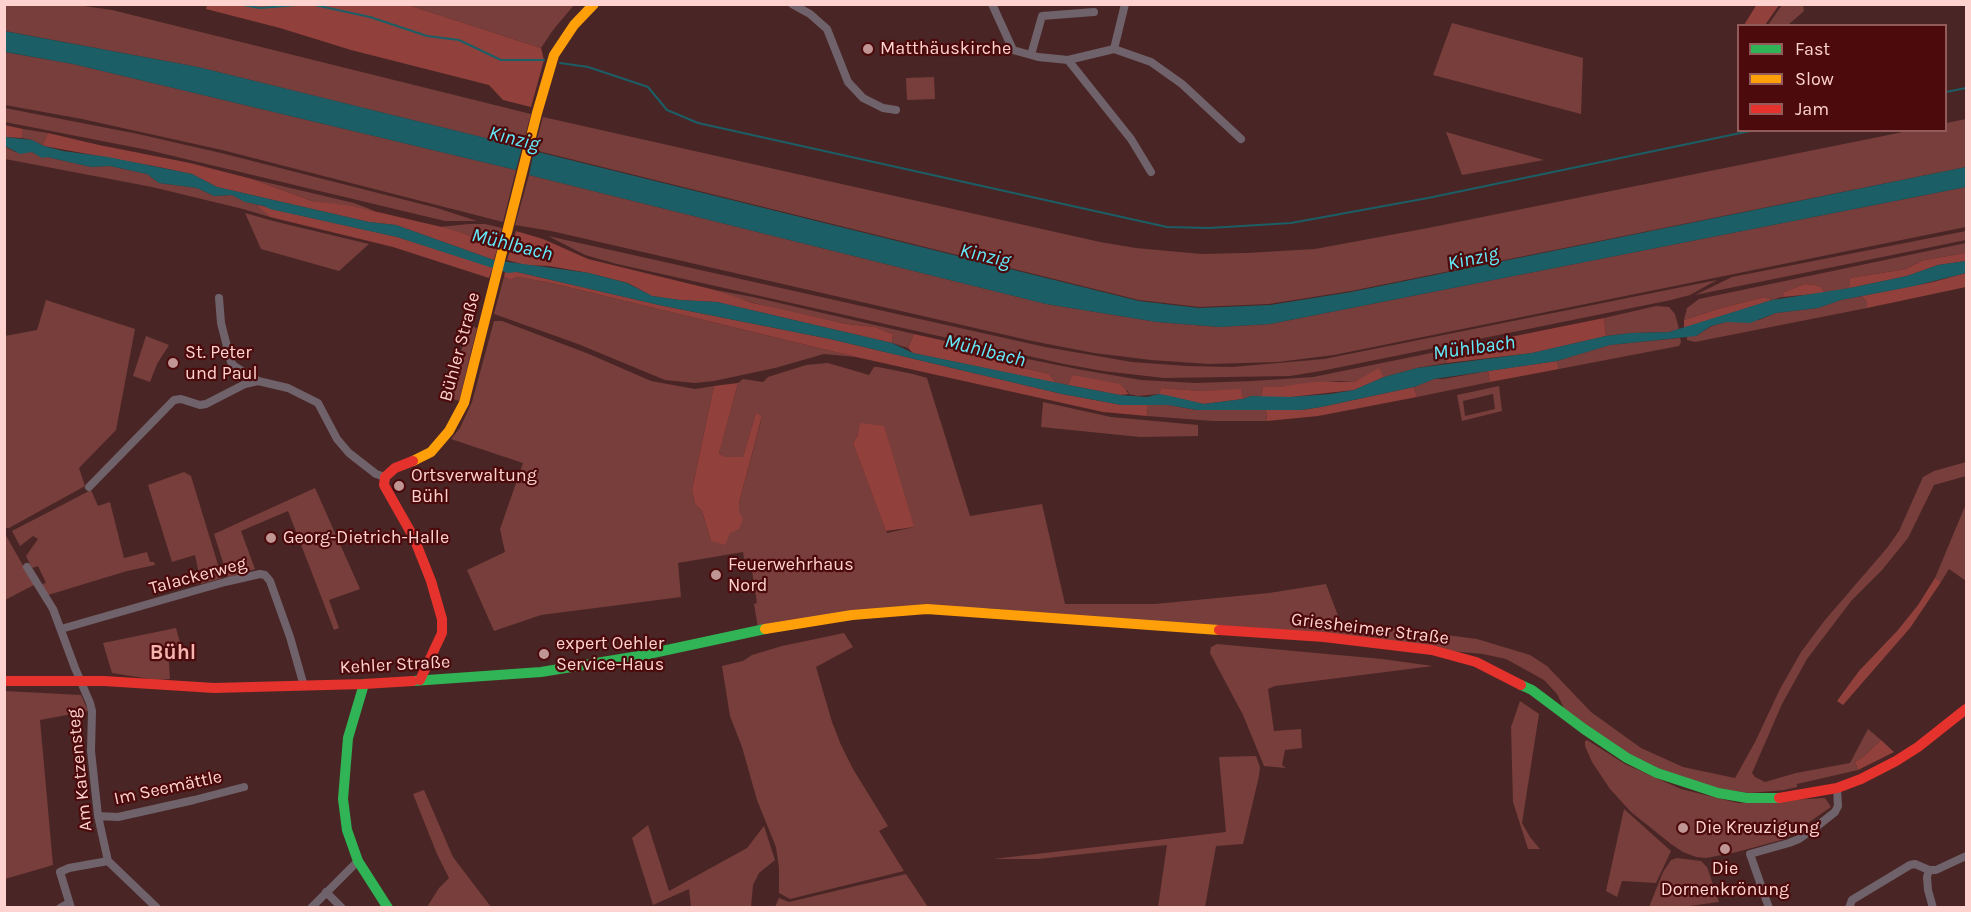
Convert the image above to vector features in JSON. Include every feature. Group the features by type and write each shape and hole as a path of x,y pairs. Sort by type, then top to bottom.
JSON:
{"main road":[{"name":"Bühler Straße","path":"385,477 394,468 422,459 441,443 456,421 464,403 537,113 554,55 574,25 594,4"},
{"path":"385,477 384,485 418,549 431,581 442,619 442,633 420,680"},
{"name":"Griesheimer Straße","path":"783,625 852,615 927,609 1324,637 1432,650 1476,662 1532,690 1627,758 1657,773 1718,793 1747,798 1785,798 1837,788 1861,779 1918,747 1966,709"},
{"name":"Kehler Straße","path":"4,681 80,681 214,688 364,684 542,672 581,667 705,643 783,625"},
{"path":"364,684 348,738 343,799 347,830 358,861 388,908"}],"street":[{"path":"792,4 810,14 826,29 848,82 863,98 883,108 896,110"},
{"path":"992,4 1013,50 1068,60 1114,49 1151,62 1182,84 1241,139"},
{"path":"1114,49 1125,4"},
{"path":"1031,55 1042,16 1094,12"},
{"path":"1068,60 1131,139 1151,172"},
{"path":"219,298 220,323 234,366 258,381 288,388 318,404 337,440 349,453 376,474 385,477"},
{"path":"89,487 174,400 182,399 200,405 206,404 245,384 258,381"},
{"name":"Am Katzensteg","path":"27,567 53,609 92,711 91,751 98,816 108,861"},
{"name":"Talackerweg","path":"61,629 225,582 260,574 265,575 270,581 290,637 304,686"},
{"name":"Im Seemättle","path":"98,816 118,817 244,786"},
{"path":"1769,908 1750,854 1799,839 1820,824 1835,812 1838,806 1837,788"},
{"path":"1849,908 1852,900 1910,865 1916,864 1929,870 1936,870 1966,856"},
{"path":"60,908 70,905 60,872 69,868 108,861 157,908"},
{"path":"311,908 358,861"},
{"path":"1929,870 1928,890 1933,908"},
{"path":"326,892 342,908"}],"shaded area":[{"path":"1757,4 1779,5 1766,24 1745,24"},
{"path":"4,5 77,5 112,10 531,114 522,147 198,67 5,31"},
{"path":"207,5 408,5 541,48 544,60 531,107 503,100 489,85 351,50 280,28 206,9"},
{"path":"408,5 574,5 541,48"},
{"path":"1782,5 1803,5 1804,11 1789,24 1769,24"},
{"path":"1452,23 1583,58 1581,114 1433,75"},
{"path":"4,52 73,64 516,170 503,222 222,150 82,119 5,105"},
{"path":"934,77 935,99 907,100 906,78"},
{"path":"5,108 221,153 437,208 477,221 445,221 148,150 5,122"},
{"path":"543,117 1100,242 1201,254 1315,249 1903,132 1947,132 1947,123 1966,119 1966,167 1351,291 1269,304 1199,307 1139,300 534,150"},
{"path":"4,125 23,129 22,138 5,137"},
{"path":"23,129 48,133 44,146 22,138"},
{"path":"1446,132 1544,160 1462,175"},
{"path":"48,133 190,163 252,179 312,201 352,206 446,228 468,235 497,249 494,260 396,225 369,222 217,187 192,174 44,146"},
{"path":"4,146 15,152 32,152 42,157 91,167 110,166 147,174 159,183 197,188 214,196 232,195 259,205 259,208 270,217 152,187 5,159"},
{"path":"529,175 1046,304 1157,322 1220,327 1270,324 1966,187 1966,227 1334,355 1278,362 1209,364 1094,353 1032,341 551,231 515,225"},
{"path":"252,179 354,203 375,211 312,201"},
{"path":"259,205 397,237 493,267 489,278 393,247 270,217 259,208"},
{"path":"245,213 369,244 339,271 261,249"},
{"path":"485,224 502,228 497,249 468,235 439,227"},
{"path":"516,231 543,239 588,259 715,290 753,303 847,324 875,327 893,334 892,343 717,302 652,296 628,283 589,273 549,266 525,265 507,260"},
{"path":"1966,231 1966,240 1695,295 1732,277"},
{"path":"548,236 1045,347 1132,362 1187,366 1232,367 1324,359 1717,280 1690,295 1671,300 1321,371 1290,376 1164,378 1064,364 617,264 585,255"},
{"path":"1966,243 1966,253 1924,260 1906,269 1850,278 1850,288 1825,293 1821,287 1805,284 1784,292 1782,297 1772,300 1764,297 1684,320 1687,308 1699,299"},
{"path":"1966,253 1966,261 1938,265 1907,276 1850,288 1850,278 1906,269 1924,260"},
{"path":"505,272 517,272 659,305 830,339 1062,394 1122,405 1148,404 1147,416 1103,412 856,357 551,283 517,277 511,280 504,277"},
{"path":"1966,273 1966,287 1867,308 1867,302 1862,296 1933,282"},
{"path":"504,277 511,280 517,277 551,283 856,357 824,354 775,368 714,381 695,383 665,380 578,344 494,314"},
{"path":"1805,284 1821,287 1825,293 1782,297 1784,292"},
{"path":"715,290 914,334 908,348 892,343 893,334 875,327 848,324 776,309"},
{"path":"1862,296 1867,302 1867,308 1695,342 1687,340 1687,336 1696,336 1712,326 1726,322 1759,320 1776,313 1818,308"},
{"path":"1764,297 1772,300 1684,328 1684,320"},
{"path":"46,300 135,329 116,430 79,468 85,486 9,528 5,528 5,336 37,330"},
{"path":"1656,306 1669,307 1675,314 1679,329 1669,332 1606,336 1604,318"},
{"path":"1604,318 1606,336 1532,353 1447,363 1446,350"},
{"path":"494,321 502,321 589,354 651,381 695,389 714,386 692,490 695,504 702,511 711,541 739,512 739,503 762,417 756,414 743,457 723,457 719,452 738,383 743,379 763,382 768,377 806,365 828,363 869,375 874,367 878,367 927,378 970,516 1042,504 1065,604 1155,604 1269,593 1326,584 1340,621 1477,639 1530,655 1547,666 1591,712 1641,748 1683,767 1735,778 1801,652 1899,531 1923,477 1934,471 1966,462 1966,476 1934,485 1908,538 1882,570 1852,600 1807,659 1782,704 1752,773 1765,782 1796,773 1850,763 1868,729 1881,740 1855,762 1858,770 1797,784 1797,787 1784,790 1750,793 1707,787 1680,779 1622,751 1565,710 1557,694 1544,680 1506,659 1483,654 987,608 758,628 754,604 757,603 750,558 744,559 743,552 678,563 681,597 541,615 494,631 467,570 505,552 500,529 523,463 451,439 460,428 472,402","holes":["858,435 914,527 887,533 853,443"]},
{"path":"467,325 477,328 459,401 451,398"},
{"path":"914,334 998,353 1002,363 1049,374 1056,383 913,353 908,348"},
{"path":"146,336 169,345 157,364 150,382 133,376"},
{"path":"1680,338 1679,346 1559,369 1557,361 1609,345"},
{"path":"1446,350 1447,363 1384,377 1379,369 1354,382 1339,381 1263,387 1261,397 1251,396 1243,399 1241,390 1201,391 1161,388 1159,394 1138,396 1072,375 1068,385 1056,383 1049,374 1002,363 998,353 1141,380 1196,383 1313,377"},
{"path":"1557,361 1559,369 1490,382 1488,371"},
{"path":"1379,368 1384,377 1354,390 1291,397 1261,397 1263,387 1314,382 1354,382"},
{"path":"1488,371 1490,382 1417,397 1414,387 1434,379"},
{"path":"1072,375 1120,384 1129,394 1120,395 1068,385"},
{"path":"738,383 719,453 724,457 743,457 756,413 762,416 739,503 739,512 743,519 739,529 730,533 725,545 711,541 702,511 695,504 692,490 714,386"},
{"path":"1499,386 1502,411 1462,421 1457,395","holes":["1493,394 1495,409 1465,416 1463,401"]},
{"path":"1414,387 1417,397 1318,416 1267,421 1266,410 1301,410 1321,407"},
{"path":"1161,388 1201,391 1241,389 1243,399 1204,404 1159,394"},
{"path":"1043,402 1111,417 1198,425 1198,436 1140,437 1041,427"},
{"path":"1148,404 1197,410 1266,410 1267,421 1213,421 1147,416"},
{"path":"860,423 884,426 914,527 886,531 853,443 858,435"},
{"path":"184,472 191,476 222,578 201,584 195,555 172,562 148,485"},
{"path":"315,488 360,589 329,600 339,628 334,630 288,511 241,531 255,569 228,578 214,534"},
{"path":"91,490 98,506 110,502 124,558 147,552 150,562 154,562 155,565 48,595 42,584 46,583 38,566 32,568 26,556 38,539 33,536 20,546 12,531"},
{"path":"1966,504 1966,581 1949,569 1941,582 1935,578"},
{"path":"4,532 34,585 5,600 4,600"},
{"path":"1935,578 1941,582 1910,628 1843,705 1837,701 1859,671 1918,605"},
{"path":"176,628 181,646 168,648 170,679 156,680 112,673 103,643"},
{"path":"844,633 853,647 816,667 841,745 888,826 879,831 904,871 790,899 779,893 776,847 757,800 742,747 730,716 722,666 743,661 752,655 782,646"},
{"path":"1217,644 1433,666 1275,686 1268,689 1274,731 1301,729 1302,748 1285,750 1282,765 1286,768 1264,766 1243,715 1210,653 1211,647"},
{"path":"5,691 81,695 88,711 40,720 53,865 5,879"},
{"path":"1520,701 1539,714 1522,823 1540,849 1528,849 1513,802 1511,727"},
{"path":"1587,740 1625,764 1681,789 1738,803 1825,798 1831,807 1785,839 1737,852 1706,858 1696,857 1671,844 1631,812 1610,789 1592,762 1585,746"},
{"path":"1881,740 1894,752 1858,770 1855,762"},
{"path":"1256,756 1260,767 1259,776 1243,844 1216,846 1205,907 1158,907 1167,845 1038,859 993,859 1226,832 1219,757"},
{"path":"424,790 453,857 491,907 427,907 439,888 449,878 413,794"},
{"path":"1624,809 1671,851 1656,883 1622,881 1617,897 1606,891"},
{"path":"648,825 669,891 747,848 764,826 775,860 759,873 753,885 751,907 691,907 689,889 653,905 632,838"},
{"path":"1677,858 1701,861 1707,867 1719,902 1682,907 1649,907 1663,872 1671,860"},
{"path":"906,874 928,907 775,907 779,898 789,902"}],"water":[{"path":"4,31 198,67 522,147 516,170 73,64 5,52"},
{"path":"5,137 32,140 63,151 108,157 192,174 217,187 369,222 396,225 494,260 589,273 627,283 652,296 717,302 892,343 913,353 1068,385 1120,395 1147,397 1159,394 1204,404 1251,396 1291,397 1330,394 1354,390 1384,377 1417,368 1532,353 1606,336 1669,332 1772,300 1850,288 1907,276 1938,265 1966,261 1966,273 1841,300 1818,308 1776,313 1750,323 1726,322 1711,326 1696,336 1610,345 1557,361 1434,379 1414,387 1321,407 1301,410 1197,410 1168,405 1122,405 1062,394 830,339 659,305 517,272 508,273 397,237 270,209 245,202 232,195 214,196 197,188 159,183 147,174 110,166 91,167 47,157 42,158 32,152 20,154 5,146"},
{"path":"534,151 1139,301 1199,308 1270,305 1351,292 1966,167 1966,187 1270,324 1220,327 1157,322 1046,304 529,175"}],"waterway":[{"path":"237,4 260,8 309,4"},
{"path":"310,4 370,17 427,36 459,40 501,60 544,60"},
{"path":"560,63 588,67 648,87 667,110 698,123 1167,227 1209,228 1291,223 1428,198 1745,132"},
{"path":"1947,92 1966,88"}],"traffic: fast":[{"path":"413,681 541,672 639,656 765,629"},
{"path":"364,684 348,738 343,799 347,830 358,861 388,908"},
{"path":"1521,685 1532,690 1627,758 1657,773 1718,793 1747,798 1779,798"}],"traffic: slow":[{"path":"413,461 431,452 449,431 464,403 537,113 554,55 574,25 594,4"},
{"path":"765,629 852,615 927,609 1219,630"}],"traffic: jam":[{"path":"413,461 395,468 385,477 384,485 414,538 431,581 442,619 442,633 420,680"},
{"path":"1219,630 1324,637 1432,650 1476,662 1521,685"},
{"path":"4,681 104,681 214,688 413,681"},
{"path":"1779,798 1837,788 1861,779 1918,747 1966,709"}],"place":[{"name":"Matthäuskirche","path":"868,49"},
{"name":"St. Peter und Paul","path":"173,363"},
{"name":"Ortsverwaltung Bühl","path":"399,486"},
{"name":"Georg-Dietrich-Halle","path":"271,538"},
{"name":"Feuerwehrhaus Nord","path":"716,575"},
{"name":"expert Oehler Service-Haus","path":"544,654"},
{"name":"Die Kreuzigung","path":"1683,828"},
{"name":"Die Dornenkrönung","path":"1725,849"}],"district":[{"name":"Bühl","path":"173,653"}],"water label":[{"name":"Kinzig","path":"514,139"},
{"name":"Mühlbach","path":"512,245"},
{"name":"Kinzig","path":"985,256"},
{"name":"Kinzig","path":"1473,259"},
{"name":"Mühlbach","path":"1474,348"},
{"name":"Mühlbach","path":"985,351"}]}
